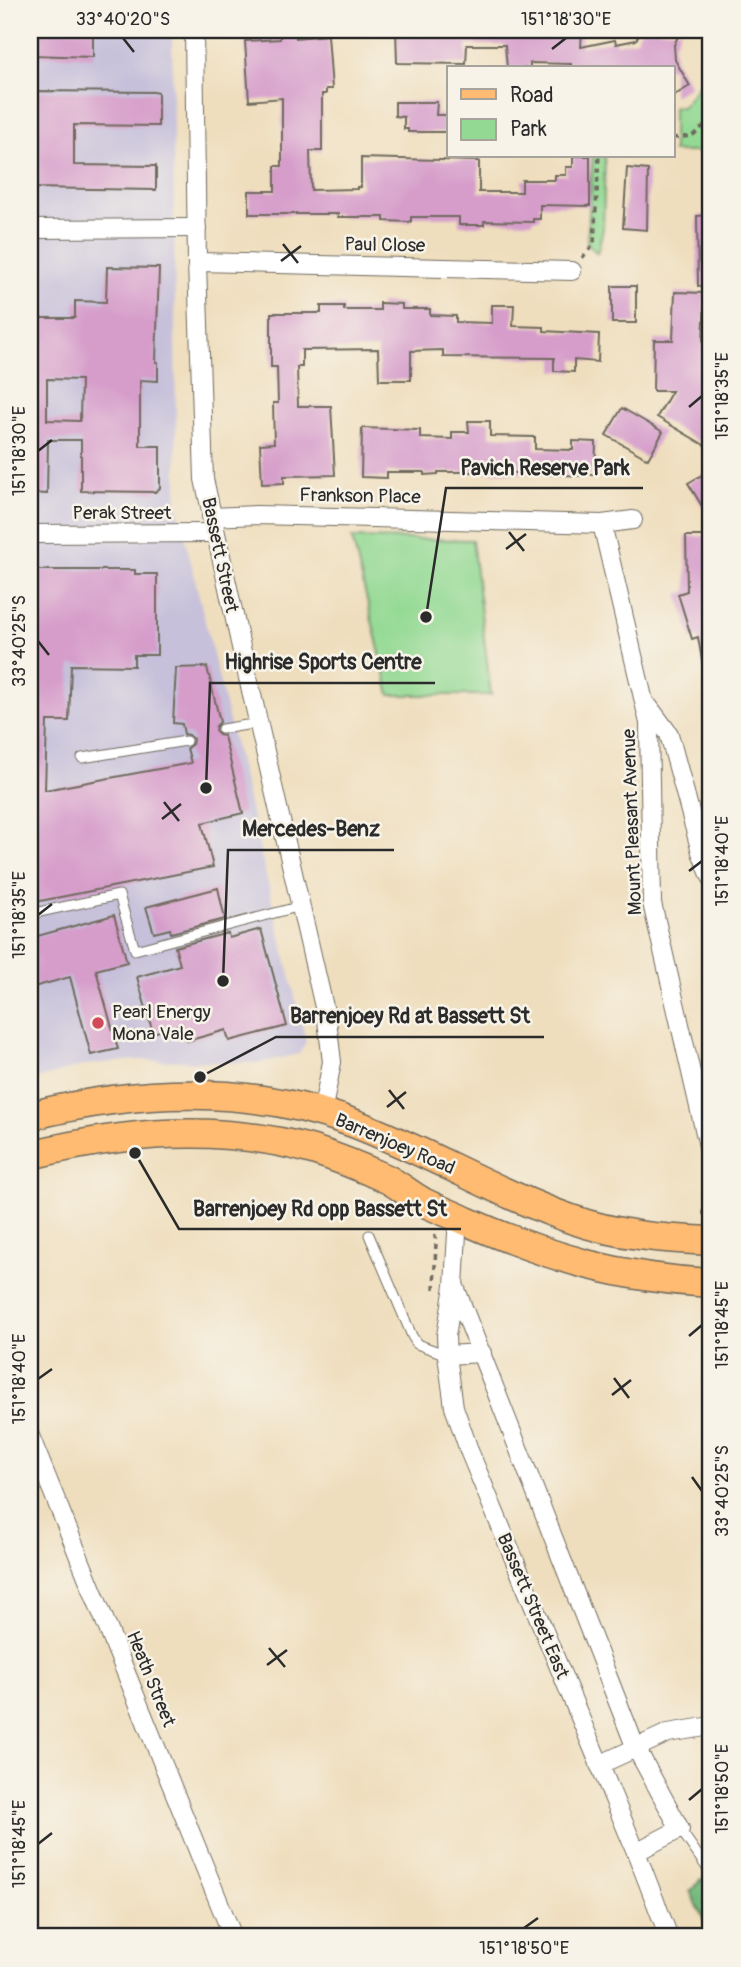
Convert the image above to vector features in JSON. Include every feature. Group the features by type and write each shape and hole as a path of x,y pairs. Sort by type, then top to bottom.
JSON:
{"main road":[{"name":"Barrenjoey Road","path":"30,1116 90,1102 156,1096 235,1097 322,1113 352,1123 571,1219 629,1234 711,1241"},
{"name":"Bassett Street","path":"310,1150 322,1113"},
{"name":"Barrenjoey Road","path":"30,1155 81,1142 127,1135 172,1133 247,1138 310,1150 388,1180 422,1202 559,1258 619,1273 711,1283"},
{"name":"Bassett Street East","path":"462,1219 488,1184"}],"street":[{"name":"Bassett Street","path":"194,30 197,262 204,479 331,1042 331,1073 322,1113"},
{"path":"30,229 197,228"},
{"name":"Paul Close","path":"197,262 572,271"},
{"name":"Frankson Place","path":"213,525 257,514 602,524 633,520"},
{"name":"Mount Pleasant Avenue","path":"602,524 649,723 652,903 711,1159"},
{"name":"Perak Street","path":"30,534 213,525"},
{"path":"644,701 669,734 701,852 711,877"},
{"name":"Bassett Street East","path":"462,1219 457,1233 454,1286 446,1336 454,1407 470,1453 669,1937"},
{"name":"Bassett Street East","path":"454,1286 635,1746 680,1829"},
{"path":"447,1355 482,1353"},
{"name":"Heath Street","path":"30,1436 233,1937"},
{"path":"599,1765 667,1733 711,1726"},
{"path":"636,1852 680,1829"}],"lane":[{"path":"222,729 259,723"},
{"path":"82,758 186,741"},
{"path":"30,914 119,895 135,950 301,906"},
{"path":"369,1236 417,1344 447,1355"},
{"name":"Bassett Street East","path":"680,1829 711,1874"}],"path":[{"path":"702,30 711,36"},
{"path":"674,138 692,136 711,120"},
{"path":"572,271 594,244 599,158"},
{"path":"711,1205 703,1208 704,1214 711,1214"},
{"path":"427,1222 434,1231 436,1242 433,1299"}],"shaded area":[{"path":"30,30 172,30 177,504 306,1042 299,1054 259,1063 136,1060 86,1065 30,1081"}],"green space":[{"path":"711,69 711,152 674,152 674,107 682,107"},
{"path":"593,158 605,158 603,229 597,253 587,243"},
{"path":"352,538 472,540 491,695 390,695"},
{"path":"702,1880 711,1883 711,1934 690,1891"}],"building":[{"path":"30,30 93,30 93,57 30,55"},
{"path":"280,30 296,30 296,38 328,35 332,89 326,89 326,94 322,94 322,151 310,151 311,190 361,187 361,158 479,161 479,192 522,192 522,180 555,180 555,175 566,175 566,167 573,167 573,158 590,158 590,206 540,205 540,219 533,219 533,222 484,221 484,225 459,225 459,217 411,217 411,222 384,221 384,217 338,217 338,214 249,214 249,191 275,191 275,166 282,166 282,98 249,101 245,41 280,39"},
{"path":"396,30 582,30 581,47 615,40 616,44 636,40 641,30 681,30 674,45 675,60 690,86 674,95 674,66 571,66 530,63 530,66 507,66 505,45 467,45 466,64 397,63"},
{"path":"30,91 158,92 158,126 74,125 74,165 156,166 156,190 30,188"},
{"path":"395,102 437,102 436,115 447,115 447,132 408,132 408,129 404,129 404,117 395,116"},
{"path":"627,168 648,170 647,230 623,228"},
{"path":"711,215 711,285 698,286 697,216"},
{"path":"107,267 159,268 156,362 158,381 140,380 140,446 160,446 160,488 155,492 81,491 81,440 48,440 47,494 30,493 30,318 75,318 75,301 106,302","holes":["47,379 81,380 80,421 47,420"]},
{"path":"612,286 636,286 636,323 612,323"},
{"path":"675,292 705,293 703,343 707,343 706,410 711,400 711,449 657,417 672,391 653,391 654,340 673,340"},
{"path":"380,303 402,304 402,309 430,309 430,315 456,316 456,322 492,323 492,305 514,305 513,326 544,327 544,331 599,334 598,362 574,360 574,372 554,371 554,358 443,357 443,350 411,351 411,380 379,380 378,349 302,350 302,367 297,367 298,406 331,406 335,475 284,476 284,483 262,484 260,444 274,443 273,403 278,403 277,367 271,367 271,313 321,313 321,306 344,306 344,310 380,310"},
{"path":"622,408 663,432 648,459 606,435"},
{"path":"468,421 490,421 490,436 535,437 535,449 573,450 573,441 596,442 595,474 585,476 438,472 424,475 424,472 387,472 387,478 361,477 362,428 420,430 420,438 452,439 452,432 469,432"},
{"path":"711,470 711,521 688,483"},
{"path":"686,536 711,536 711,666 703,666 698,637 692,639 678,594 687,591"},
{"path":"30,570 135,570 135,574 157,574 157,655 134,655 134,666 71,665 69,721 47,721 45,790 191,763 187,748 193,739 184,734 182,724 173,723 176,668 207,667 220,722 215,731 224,736 243,813 202,823 213,867 30,903"},
{"path":"218,888 225,919 171,933 170,929 154,933 146,907"},
{"path":"114,915 127,962 96,970 118,1049 91,1055 70,977 30,988 30,938"},
{"path":"261,929 287,1026 229,1041 226,1030 187,1041 182,1024 153,1033 137,977 180,965 175,947 228,933 229,938"}],"place":[{"name":"Pavich Reserve Park","path":"426,617"},
{"name":"Highrise Sports Centre","path":"206,788"},
{"name":"Mercedes-Benz","path":"223,981"},
{"name":"Pearl Energy Mona Vale","path":"98,1023"},
{"name":"Barrenjoey Rd at Bassett St","path":"200,1077"},
{"name":"Barrenjoey Rd opp Bassett St","path":"135,1153"}]}
